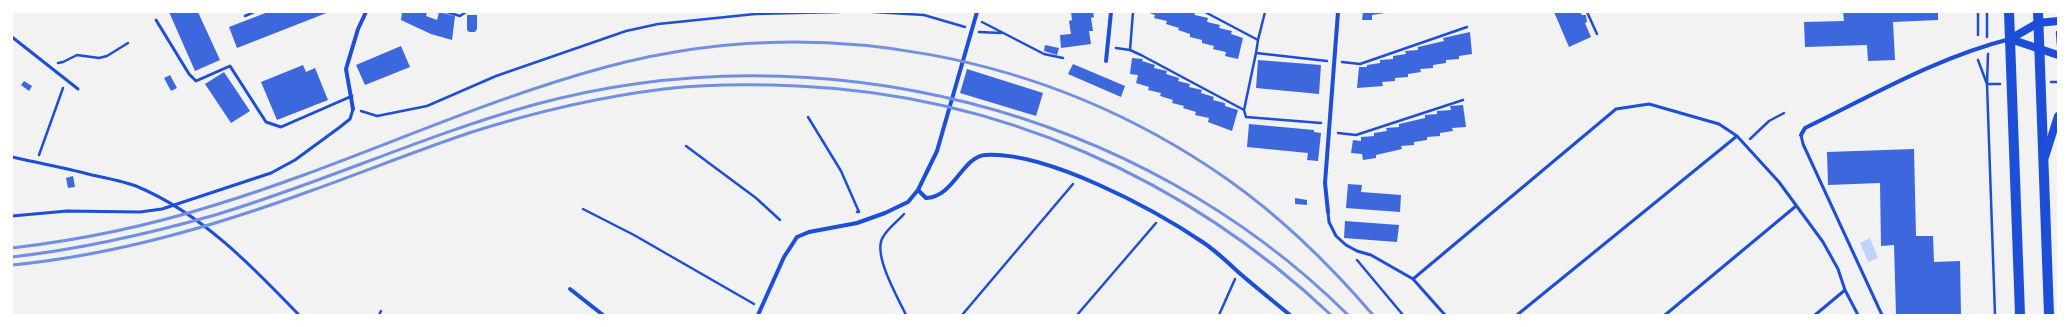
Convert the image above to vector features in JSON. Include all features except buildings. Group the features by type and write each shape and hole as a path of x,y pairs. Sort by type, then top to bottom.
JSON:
{"main road":[{"path":"2009,12 2020,315"},
{"path":"2038,12 2042,163 2049,315"},
{"path":"2010,39 2038,23 2058,22"},
{"path":"2010,39 2039,50 2058,55"},
{"path":"2042,163 2058,116"}],"street":[{"path":"353,109 352,96 346,69 358,29 366,12"},
{"path":"758,315 784,257 797,237 809,232 844,225 885,213 908,202 918,190 937,151 977,12"},
{"path":"1106,61 1111,12"},
{"path":"1328,212 1325,183 1338,12"},
{"path":"1802,135 1805,128 1965,52 1988,44 2010,39"},
{"path":"918,190 926,198 934,197 941,193 972,160 983,155 999,154 1046,165 1078,176 1118,194 1161,217 1205,244 1290,315"},
{"path":"570,289 603,315"}],"lane":[{"path":"156,20 189,74 196,81 230,66 266,122 281,127 352,96"},
{"path":"12,37 78,89"},
{"path":"1413,279 1616,109 1649,104 1720,124 1737,136 1745,144 1779,182 1823,242 1838,269 1845,290 1858,315"},
{"path":"12,216 67,211 140,212 162,209 271,173 295,160 340,127 350,119 353,109"},
{"path":"1802,135 1803,144 1882,315"},
{"path":"1518,315 1737,136"},
{"path":"12,157 113,180 134,186 156,196 183,211 222,240 258,272 299,315"},
{"path":"1665,315 1796,206"},
{"path":"1328,212 1329,222 1336,236 1346,245 1357,252 1371,255 1413,279 1445,315"},
{"path":"1815,315 1845,290"}],"path":[{"path":"245,16 254,12"},
{"path":"447,12 460,16 466,12"},
{"path":"353,109 377,116 427,106 496,76 626,31 658,24 756,14 839,12"},
{"path":"873,12 924,15 967,28"},
{"path":"1130,50 1133,12"},
{"path":"1205,12 1258,40"},
{"path":"1265,12 1244,110 1246,117 1330,124"},
{"path":"1587,12 1598,34"},
{"path":"1978,12 1978,35"},
{"path":"1987,12 1987,84 1995,315"},
{"path":"982,22 1044,54 1063,58"},
{"path":"1256,53 1360,64 1467,27"},
{"path":"974,30 1001,32"},
{"path":"47,64 63,62 77,55 99,58 107,56 128,43"},
{"path":"1108,47 1130,50 1244,110"},
{"path":"1978,60 1987,84"},
{"path":"37,162 66,80 63,62"},
{"path":"1987,84 2003,84"},
{"path":"1329,131 1356,135 1463,100"},
{"path":"1745,144 1769,121 1784,113"},
{"path":"808,117 841,171 859,212 845,218 844,225"},
{"path":"686,146 756,198 780,220"},
{"path":"962,315 1078,176"},
{"path":"906,315 884,266 879,250 882,237 905,214 908,202"},
{"path":"583,209 634,235 761,308"},
{"path":"1077,315 1161,217"},
{"path":"1357,252 1357,260 1403,315"},
{"path":"1219,315 1239,273"},
{"path":"379,315 381,310"}],"water":[{"path":"1870,238 1878,258 1868,262 1860,243"}],"railway":[{"path":"12,248 63,241 140,226 190,213 313,172 507,98 606,67 686,50 767,43 848,44 928,54 1007,73 1084,100 1157,136 1227,179 1267,209 1304,242 1340,278 1373,315"},
{"path":"12,257 63,250 114,240 215,215 295,189 453,130 533,105 641,83 750,76 860,82 968,103 1073,137 1172,183 1265,243 1348,315"},
{"path":"12,265 89,254 202,227 239,216 333,183 472,132 567,106 615,96 681,87 781,85 873,93 946,106 1017,126 1086,152 1152,185 1215,223 1275,266 1331,315"}]}
